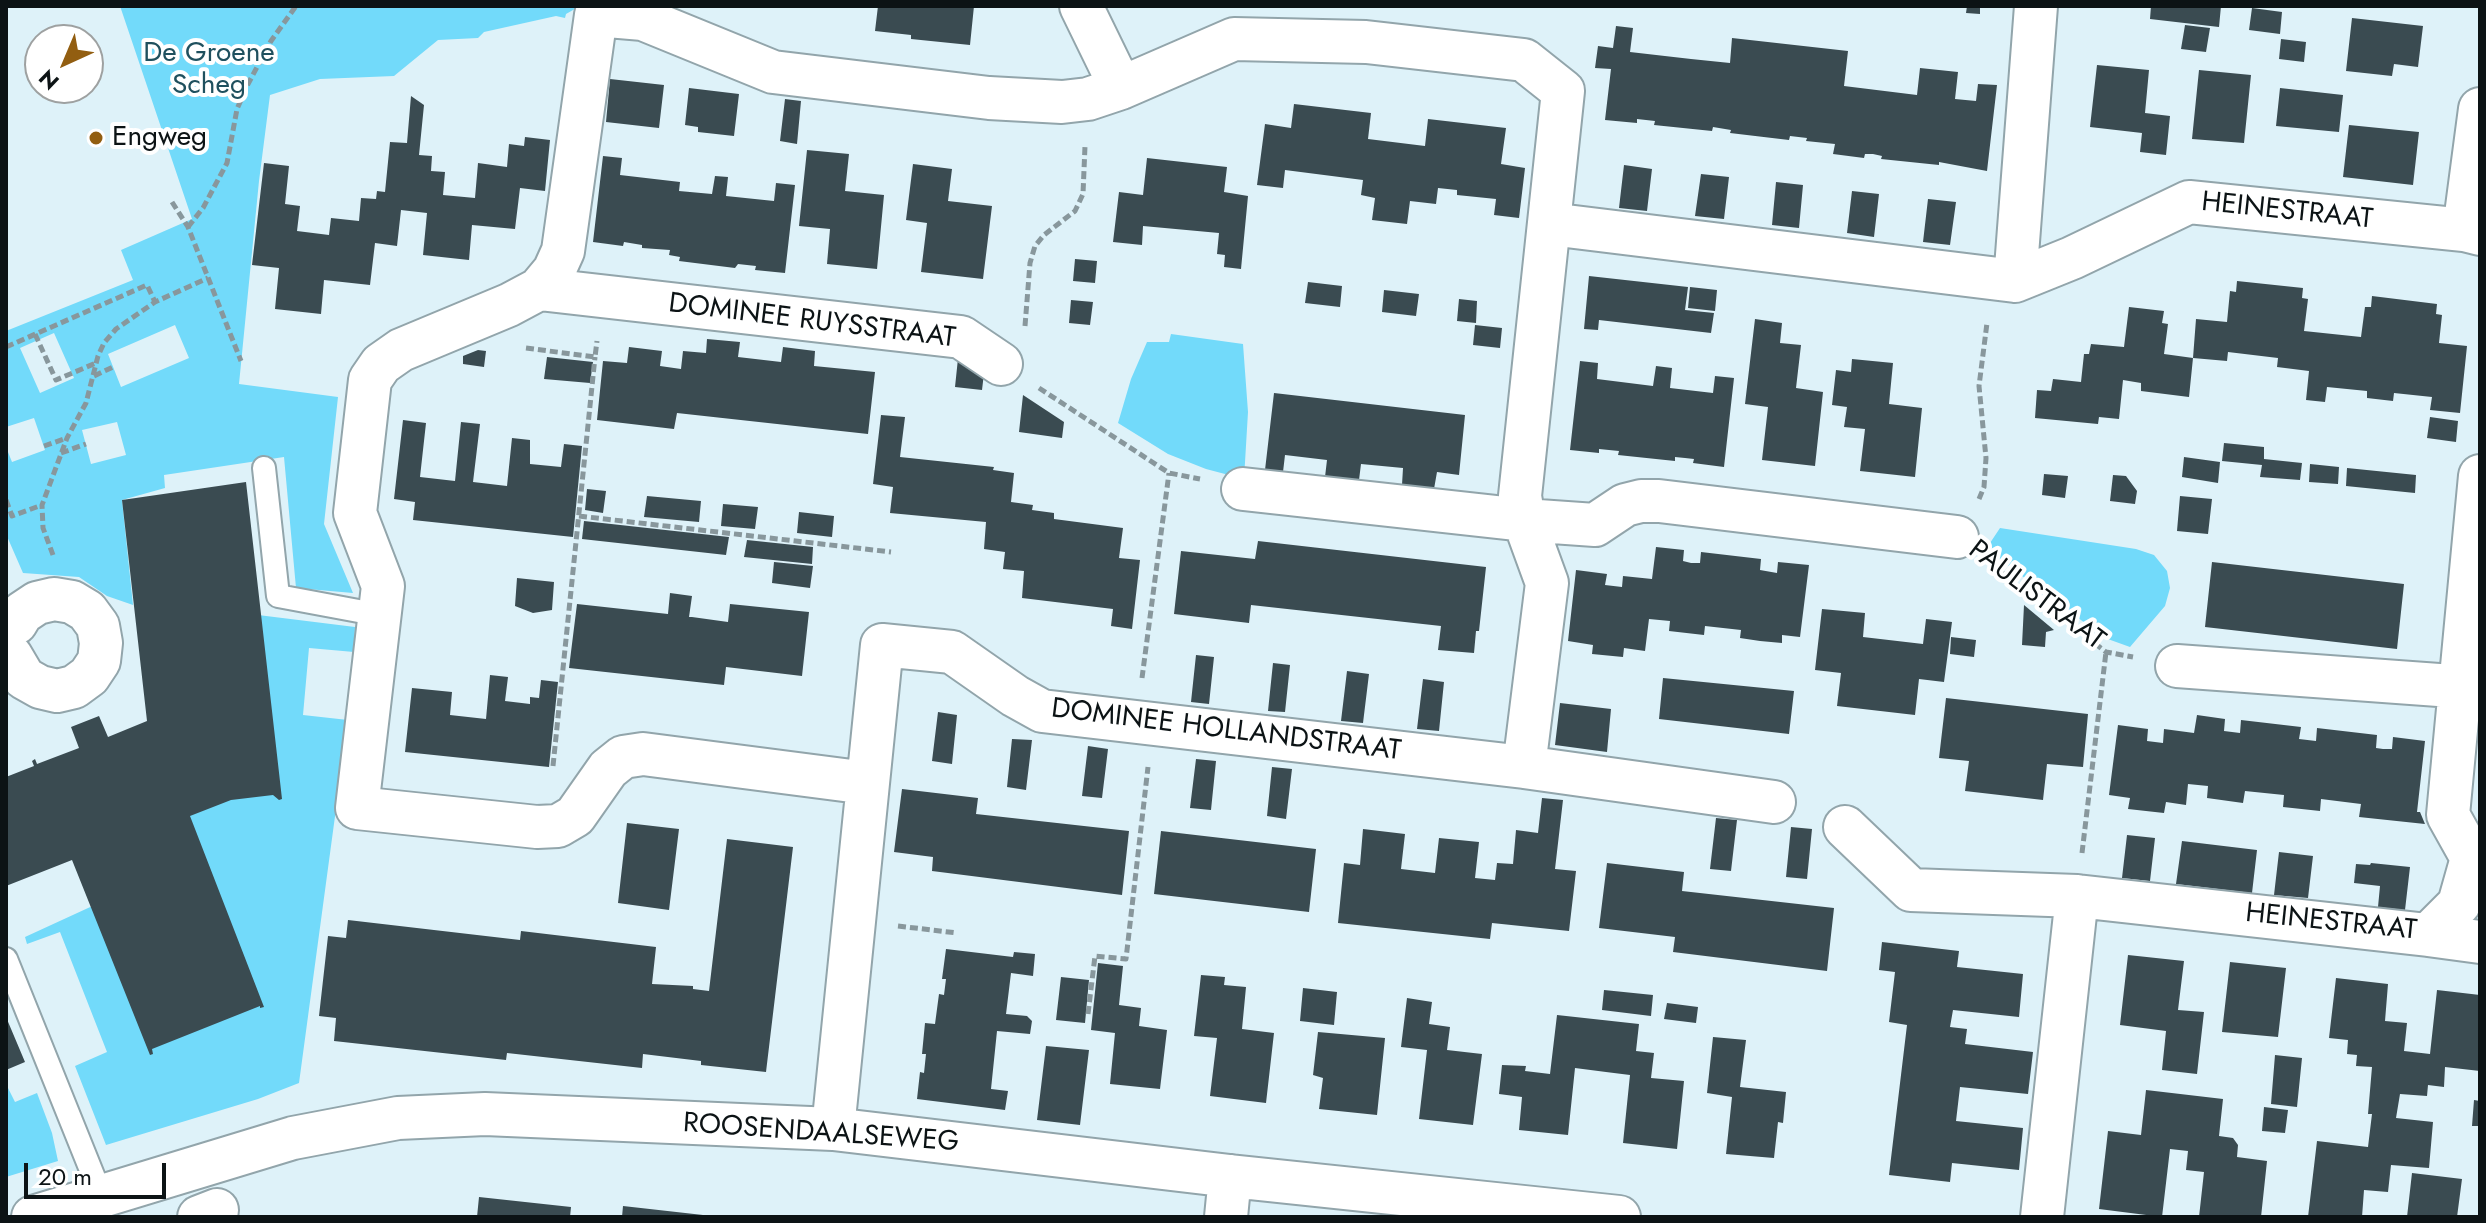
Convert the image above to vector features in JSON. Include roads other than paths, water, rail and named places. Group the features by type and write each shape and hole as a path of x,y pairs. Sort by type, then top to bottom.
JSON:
{"street":[{"path":"1081,6 1104,93"},
{"path":"2006,280 2036,6"},
{"path":"867,783 643,754 623,757 608,769 575,816 558,826 357,808 383,586 355,513 370,380 381,364 401,350 509,305 539,289 554,271 563,251 596,15 643,19 773,72 989,98 1062,102 1104,93 1234,39 1366,42 1524,60 1563,91 1520,496 1524,520 1547,583 1524,767"},
{"path":"2472,232 2480,109"},
{"name":"HEINESTRAAT","path":"1550,224 2006,280 2072,258 2189,202 2472,232"},
{"name":"DOMINEE RUYSSTRAAT","path":"539,289 961,337 1001,364"},
{"name":"HEINESTRAAT","path":"1845,827 1911,890 2077,896 2428,935 2459,904 2472,858 2448,815 2470,687 2480,476"},
{"path":"1243,489 1524,520"},
{"name":"PAULISTRAAT","path":"1524,520 1595,525 1625,505 1659,501 1957,537"},
{"path":"54,599 72,602 87,611 98,626 101,643 99,661 89,676 74,687 57,691 40,687 24,678 10,635 22,613 37,603 54,599"},
{"name":"DOMINEE HOLLANDSTRAAT","path":"833,1129 882,645 952,652 1042,711 1524,767 1774,802"},
{"path":"2177,666 2470,687"},
{"path":"2042,1217 2077,896"},
{"path":"2428,935 2480,942"},
{"name":"ROOSENDAALSEWEG","path":"33,1217 293,1138 398,1118 485,1114 833,1129 1230,1176 1619,1217"},
{"path":"1226,1217 1230,1176"}],"lane":[{"path":"264,468 278,596 380,615"},
{"path":"6,959 101,1195"}],"place":[{"name":"Engweg","path":"96,138"}],"park label":[{"name":"De Groene Scheg","path":"209,70"}]}
